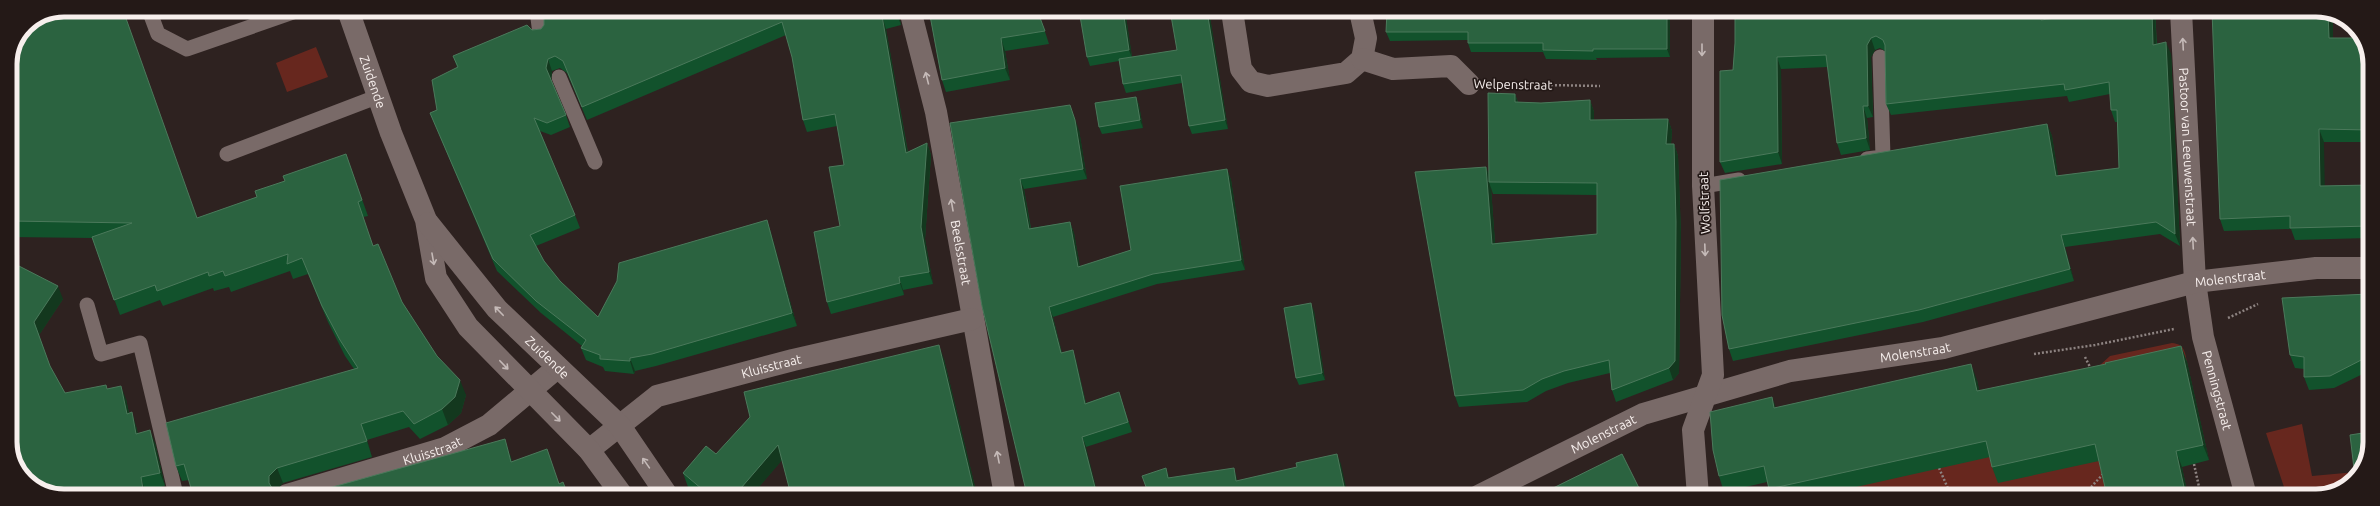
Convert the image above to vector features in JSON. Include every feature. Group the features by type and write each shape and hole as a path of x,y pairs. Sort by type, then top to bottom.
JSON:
{"street":[{"name":"Zuidende","path":"351,17 426,220 436,278 468,327 528,390 589,450 618,489"},
{"name":"Beelsstraat","path":"912,17 936,112 972,319 1004,489"},
{"path":"1233,17 1241,69 1251,82 1268,86 1346,73 1362,59 1366,38 1361,17"},
{"name":"Wolfstraat","path":"1697,489 1693,430 1713,375 1703,186 1702,17"},
{"name":"Pastoor van Leeuwenstraat","path":"2181,17 2195,282"},
{"name":"Welpenstraat","path":"1362,59 1393,69 1451,66 1469,84"},
{"name":"Zuidende","path":"426,220 497,309 557,368 620,426 663,489"},
{"name":"Molenstraat","path":"1492,489 1642,414 1790,371 1943,348 2195,282 2316,268 2363,268"},
{"name":"Penningstraat","path":"2195,282 2201,326 2244,489"},
{"name":"Kluisstraat","path":"589,450 658,396 793,360 972,319"},
{"name":"Kluisstraat","path":"307,489 445,448 489,425 528,390 557,368"}],"lane":[{"path":"152,17 158,34 187,49 279,17"},
{"path":"538,17 540,34"},
{"path":"1852,162 1883,156 1880,58"},
{"path":"559,77 595,162"},
{"path":"227,154 379,96"},
{"path":"1703,186 1750,179"},
{"path":"87,305 101,354 140,343 175,489"}],"path":[{"name":"Welpenstraat","path":"1469,84 1600,86"},
{"path":"2033,355 2095,345 2165,330 2201,326"},
{"path":"2085,357 2091,370"},
{"path":"2194,464 2199,489"},
{"path":"1939,468 1948,489"},
{"path":"2089,489 2108,468"}],"shaded area":[{"path":"316,47 328,77 287,92 276,63"},
{"path":"2172,343 2179,345 2183,349 2187,362 2113,489 1836,489 2071,387 2068,371 2099,366 2110,356"},
{"path":"2302,424 2312,476 2351,472 2337,484 2322,489 2285,489 2266,433"}],"building":[{"path":"64,17 125,17 197,218 257,197 255,191 285,181 283,176 346,154 362,200 358,202 373,246 378,244 402,302 437,356 460,380 455,397 442,409 414,424 403,411 361,424 367,441 277,468 269,476 269,483 274,489 191,489 184,464 176,466 166,423 358,368 340,340 322,306 302,258 287,264 288,254 225,276 223,271 209,276 208,272 157,291 155,285 114,300 92,237 132,223 17,221 18,55 25,38 38,25 46,21"},
{"path":"882,17 906,153 927,143 921,227 929,272 899,277 900,283 827,302 814,232 840,226 829,167 844,165 835,114 803,120 792,57 782,22 582,107 563,61 555,56 548,59 546,68 566,115 547,123 534,118 575,215 530,235 544,261 560,281 598,317 617,281 619,263 767,220 792,313 652,354 630,358 630,361 600,359 600,355 581,348 586,340 536,301 493,259 430,113 437,110 432,80 458,67 453,56 527,25 532,30 541,29 544,25 544,18"},
{"path":"930,17 1040,17 1045,31 1001,38 1005,68 942,80"},
{"path":"1080,17 1124,17 1129,50 1087,57"},
{"path":"1171,17 1208,17 1225,120 1189,126 1181,75 1123,84 1119,59 1177,50"},
{"path":"1387,17 1667,17 1667,49 1593,49 1593,51 1543,50 1543,43 1468,43 1468,32 1386,32"},
{"path":"1735,17 2041,17 2041,20 2062,17 2152,17 2153,45 2166,42 2175,234 2156,222 2061,235 2070,269 1919,310 1729,349 1722,315 1720,180 2047,124 2056,176 2119,168 2117,110 2111,110 2109,82 2065,90 2064,84 1886,104 1885,45 1883,40 1876,36 1871,38 1867,45 1868,106 1863,106 1866,138 1837,143 1826,55 1777,57 1778,152 1720,162 1720,71 1733,70"},
{"path":"2212,17 2316,17 2328,19 2329,38 2355,38 2361,52 2363,61 2363,130 2319,129 2320,186 2363,185 2363,226 2290,228 2290,216 2220,219"},
{"path":"1488,93 1515,94 1515,102 1541,103 1590,100 1590,120 1668,119 1666,144 1674,144 1676,222 1675,361 1669,368 1612,390 1609,360 1564,371 1542,379 1523,390 1455,396 1415,172 1486,167 1492,244 1597,234 1597,183 1489,182"},
{"path":"1136,97 1140,120 1099,127 1095,103"},
{"path":"1070,105 1075,120 1083,169 1020,179 1029,229 1070,222 1078,267 1131,250 1120,186 1227,169 1241,260 1153,274 1049,307 1061,353 1073,350 1085,404 1119,392 1128,422 1082,437 1095,489 1026,489 982,306 950,123"},
{"path":"17,265 58,286 34,322 50,366 65,393 106,385 107,389 121,386 127,414 132,412 136,434 150,430 160,473 141,477 143,489 64,489 55,488 41,483 29,473 23,465 17,445"},
{"path":"2363,294 2363,359 2330,376 2304,377 2304,357 2290,355 2282,298"},
{"path":"1311,303 1322,373 1296,378 1284,308"},
{"path":"939,345 974,489 789,489 778,445 740,489 702,489 683,473 706,446 716,454 750,417 744,392"},
{"path":"2181,346 2203,445 2176,451 2184,489 2105,489 2095,444 1992,467 1986,441 1769,489 1764,466 1719,476 1713,450 1710,412 1772,397 1774,408 1971,364 1977,391 2106,364 2105,363"},
{"path":"2363,433 2362,451 2354,469 2350,435"},
{"path":"505,439 511,462 547,449 559,484 563,482 566,489 326,489"},
{"path":"1337,454 1344,489 1147,489 1142,476 1166,468 1168,478 1234,468 1236,481 1297,467 1296,463"},
{"path":"1622,454 1640,489 1551,489"}]}
